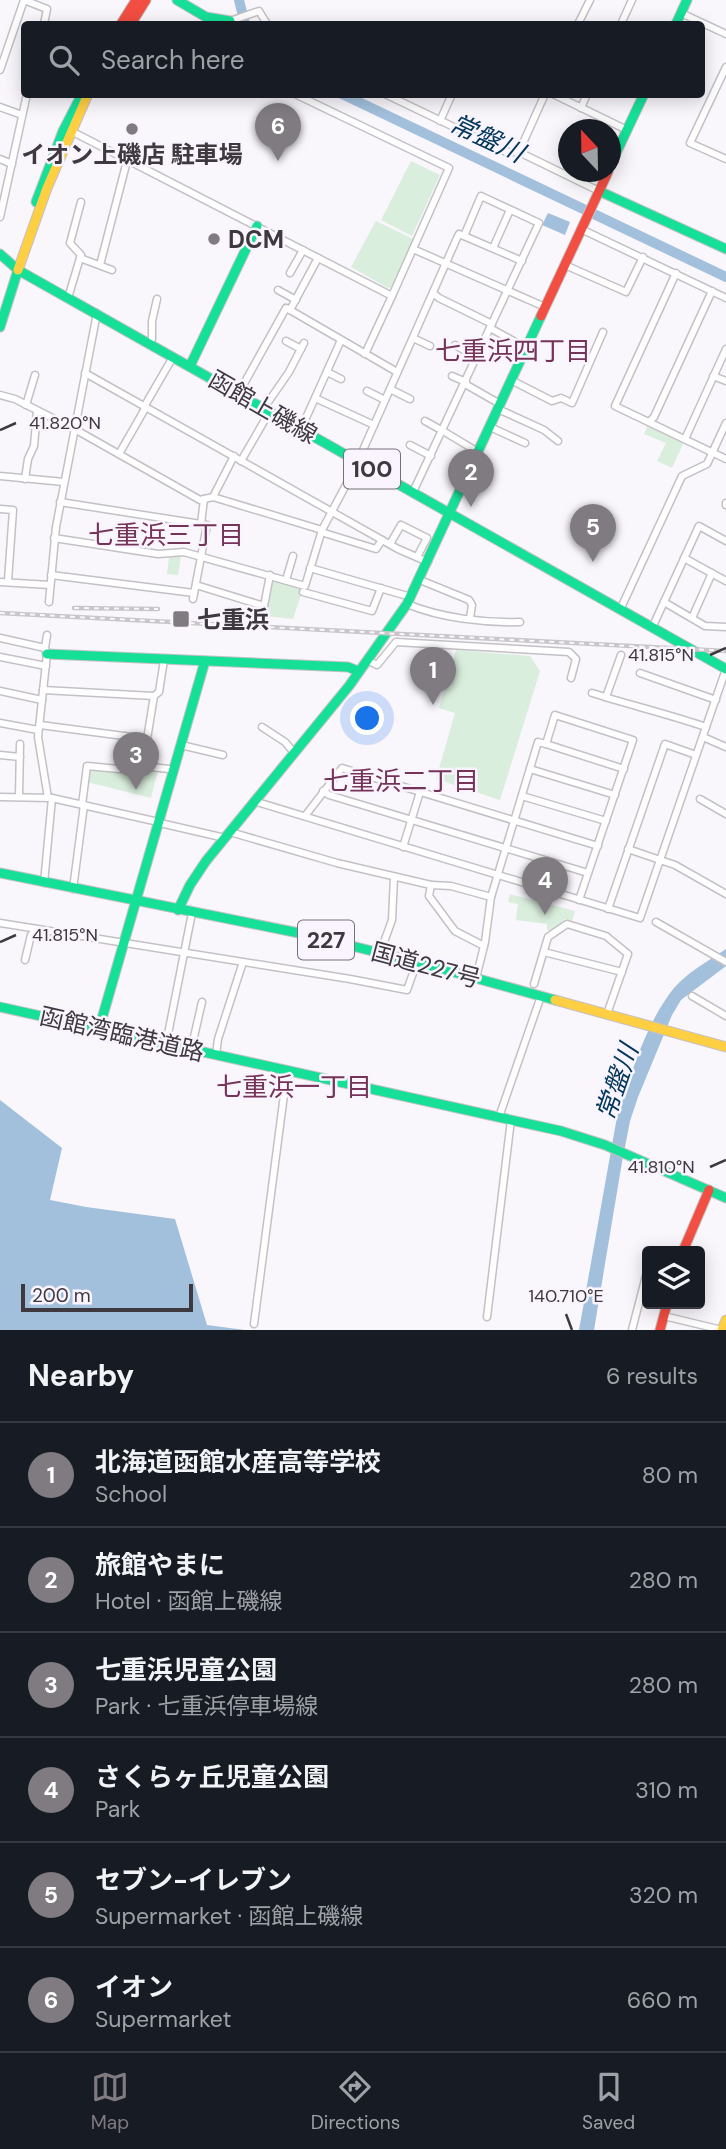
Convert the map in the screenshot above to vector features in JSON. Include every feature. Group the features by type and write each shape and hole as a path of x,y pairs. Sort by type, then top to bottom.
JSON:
{"main road":[{"path":"123,21 136,0"},
{"path":"133,21 146,0"},
{"path":"177,0 206,17 230,21"},
{"path":"677,21 687,0"},
{"path":"18,270 20,253 40,188 79,98"},
{"path":"0,327 47,188 86,98"},
{"path":"621,144 642,98"},
{"path":"178,910 192,883 367,660 409,600 603,182"},
{"path":"599,191 726,249"},
{"path":"190,366 257,226"},
{"path":"0,254 18,270"},
{"path":"0,266 18,270"},
{"name":"函館上磯線","path":"18,270 726,669"},
{"path":"46,651 164,660 348,667 358,671"},
{"path":"99,1029 205,661"},
{"name":"国道227号","path":"0,873 299,933 418,962 726,1047"},
{"name":"函館湾臨港道路","path":"0,1007 561,1131 606,1145 726,1198"},
{"path":"685,1246 709,1190"},
{"path":"660,1330 666,1309"},
{"path":"722,1330 726,1320"}],"street":[{"path":"0,70 24,0 47,9 45,21"},
{"path":"580,21 590,0"},
{"path":"622,21 632,0"},
{"path":"230,21 259,11 265,21"},
{"path":"681,13 698,21"},
{"path":"206,17 211,21"},
{"path":"705,24 726,34"},
{"path":"726,67 690,143 726,159"},
{"path":"0,217 26,98"},
{"path":"303,98 449,168 365,354"},
{"path":"393,98 506,152 519,152 599,191"},
{"path":"440,121 450,98"},
{"path":"519,152 543,98"},
{"path":"561,98 627,130"},
{"path":"581,108 585,98"},
{"path":"0,107 22,115"},
{"path":"71,131 391,296"},
{"path":"0,159 12,164"},
{"path":"100,265 127,161"},
{"path":"413,492 509,291 538,223 481,196 464,236"},
{"path":"68,298 81,255 70,243 81,202"},
{"path":"493,248 510,210"},
{"path":"583,227 726,298"},
{"path":"54,538 158,554 184,552 202,555 305,586 322,531 357,461 459,234 522,261"},
{"path":"413,249 544,307"},
{"path":"290,273 303,250"},
{"path":"565,265 626,292 643,257"},
{"path":"80,258 112,270"},
{"path":"290,310 318,258"},
{"path":"676,273 615,406 726,459"},
{"path":"278,290 296,300"},
{"path":"649,422 654,417 712,290"},
{"path":"433,293 526,348"},
{"path":"152,339 152,321 158,299"},
{"path":"241,389 285,308 397,372"},
{"path":"49,602 54,538 97,313"},
{"path":"511,380 552,401 561,398 572,403 603,332"},
{"path":"412,338 430,346"},
{"path":"301,429 341,340"},
{"path":"241,461 303,346 286,341"},
{"path":"455,345 477,357"},
{"path":"685,439 726,349"},
{"path":"119,454 174,356"},
{"path":"327,372 341,379"},
{"path":"85,373 382,540 428,562"},
{"path":"26,405 35,374"},
{"path":"452,376 558,441"},
{"path":"713,376 726,381"},
{"path":"390,389 410,399"},
{"path":"367,391 385,400"},
{"path":"0,395 73,429 200,500 213,497 376,549 382,540"},
{"path":"314,398 373,425"},
{"path":"25,479 34,446 37,411"},
{"path":"425,421 478,452"},
{"path":"621,610 682,476 707,464 726,423"},
{"path":"490,427 525,443"},
{"path":"410,445 431,456"},
{"path":"213,497 234,456"},
{"path":"0,477 64,482"},
{"path":"201,524 204,499"},
{"path":"60,502 207,525 194,592"},
{"path":"0,509 13,510 4,582 50,584"},
{"path":"390,544 401,525 427,538 417,557"},
{"path":"652,628 699,526 726,541"},
{"path":"0,545 10,545"},
{"path":"286,580 293,556"},
{"path":"684,558 726,581"},
{"path":"310,568 381,588 428,612 520,622"},
{"path":"692,618 712,573"},
{"path":"51,575 194,592 264,606 270,575"},
{"path":"419,580 470,601 470,618"},
{"path":"303,592 372,611 381,588"},
{"path":"664,602 705,626 726,627"},
{"path":"44,883 50,798 38,741 47,635"},
{"path":"0,638 46,651"},
{"path":"367,660 377,665 396,642 569,652 576,659 571,678"},
{"path":"606,697 621,655"},
{"path":"0,657 46,666"},
{"path":"43,690 154,696 159,692 164,660"},
{"path":"254,801 640,919 726,669"},
{"path":"640,673 716,700"},
{"path":"0,691 42,700"},
{"path":"592,693 642,709 658,710 706,727"},
{"path":"0,723 147,739 154,696"},
{"path":"546,744 555,715 633,740 579,900"},
{"path":"262,727 291,749"},
{"path":"703,737 726,747"},
{"path":"476,978 491,897 538,742 624,769"},
{"path":"19,796 20,744"},
{"path":"608,909 665,744 696,754"},
{"path":"181,745 223,755"},
{"path":"0,755 20,757"},
{"path":"72,888 86,766 169,769"},
{"path":"305,816 342,768 598,846"},
{"path":"530,769 615,794"},
{"path":"323,791 588,873"},
{"path":"403,847 420,792"},
{"path":"522,796 606,821"},
{"path":"0,797 50,798 228,835 394,877 491,897"},
{"path":"700,799 726,814"},
{"path":"628,849 676,865 726,894"},
{"path":"380,953 392,920 394,877"},
{"path":"431,885 429,897 455,931 484,946"},
{"path":"166,1044 192,913"},
{"path":"656,922 726,962"},
{"path":"0,923 407,990 418,962"},
{"path":"534,984 548,937 566,924 606,936 628,954 607,1014"},
{"path":"25,960 31,935 35,930"},
{"path":"544,952 622,972"},
{"path":"216,1055 218,1039 243,962"},
{"path":"499,1117 541,996"},
{"path":"692,996 726,1016"},
{"path":"191,1050 202,1002"},
{"path":"254,1324 287,1072"},
{"path":"486,1317 511,1120"},
{"path":"632,1330 642,1291"},
{"path":"664,1316 722,1330"}],"green space":[{"path":"411,161 440,175 412,236 381,220"},
{"path":"376,221 413,239 392,287 388,288 351,267"},
{"path":"648,425 684,442 672,468 657,461 666,443 644,434"},
{"path":"181,556 178,575 167,574 169,557"},
{"path":"276,580 300,587 302,592 293,619 266,616 272,582"},
{"path":"456,650 530,656 540,671 500,800 436,779 455,713 439,708"},
{"path":"89,768 158,770 151,798 87,782"},
{"path":"510,894 575,911 572,921 565,919 552,931 547,930 547,924 516,920 518,904 508,902"}],"water":[{"path":"548,213 570,222 565,235 542,225"},
{"path":"726,949 726,966 681,1000 672,1015 638,1097 622,1162 594,1330 579,1330 617,1117 640,1050 655,1017 674,988"},
{"path":"0,1100 62,1148 50,1200 175,1219 207,1325 245,1330 0,1330"}],"waterway":[{"name":"常盤川","path":"239,0 244,21"},
{"name":"常盤川","path":"350,98 726,277"}],"railway":[{"path":"74,608 158,609"},
{"path":"0,613 726,651"}],"traffic: fast":[{"path":"177,0 206,17 230,21"},
{"path":"677,21 687,0"},
{"path":"621,143 642,98"},
{"path":"36,202 63,131 79,100"},
{"path":"599,191 726,249"},
{"path":"190,366 257,226"},
{"path":"0,254 18,270"},
{"path":"18,270 726,669"},
{"path":"0,327 18,270"},
{"path":"178,910 206,861 349,686 407,604 541,316"},
{"path":"47,654 348,667 358,671"},
{"path":"99,1029 205,661"},
{"path":"0,873 299,933 555,1000"},
{"path":"0,1007 561,1131 605,1145 726,1198"}],"traffic: slow":[{"path":"18,270 47,188 86,98"},
{"path":"555,1000 726,1047"},
{"path":"722,1330 726,1320"}],"traffic: jam":[{"path":"123,21 136,0"},
{"path":"133,21 146,0"},
{"path":"541,316 603,182"},
{"path":"685,1246 709,1190"},
{"path":"660,1330 666,1309"}],"place":[{"name":"イオン上磯店 駐車場","path":"132,129"},
{"name":"イオン","path":"278,161"},
{"name":"DCM","path":"214,239"},
{"name":"旅館やまに","path":"471,507"},
{"name":"セブン-イレブン","path":"593,562"},
{"name":"七重浜","path":"181,619"},
{"name":"北海道函館水産高等学校","path":"433,705"},
{"name":"七重浜児童公園","path":"136,790"},
{"name":"さくらヶ丘児童公園","path":"545,915"}],"district":[{"name":"七重浜四丁目","path":"513,351"},
{"name":"七重浜三丁目","path":"166,535"},
{"name":"七重浜二丁目","path":"401,781"},
{"name":"七重浜一丁目","path":"294,1087"}]}
